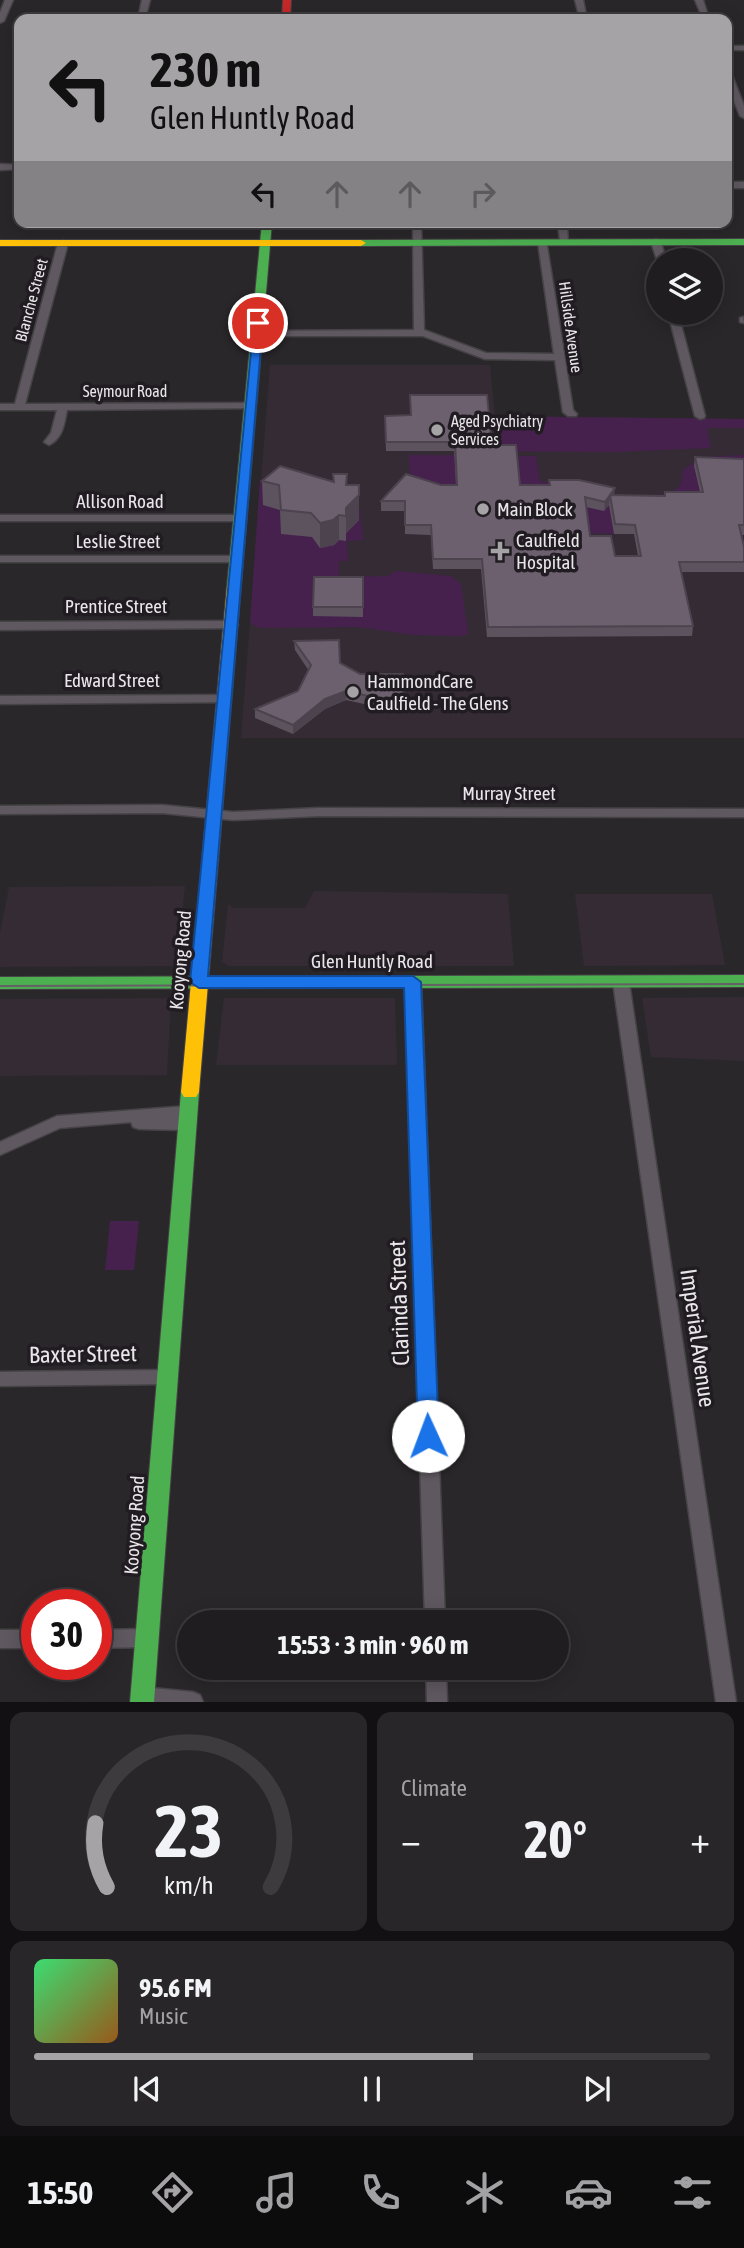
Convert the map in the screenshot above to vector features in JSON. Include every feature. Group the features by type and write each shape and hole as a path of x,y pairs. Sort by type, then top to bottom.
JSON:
{"street":[{"path":"0,21 9,0"},
{"path":"735,89 744,116"},
{"name":"Kooyong Road","path":"142,1700 199,982 266,228"},
{"path":"417,228 419,333"},
{"path":"563,228 565,242"},
{"name":"Hillside Avenue","path":"543,242 568,412 572,414"},
{"path":"656,242 658,248"},
{"path":"0,243 744,242"},
{"name":"Blanche Street","path":"19,407 63,243"},
{"path":"676,325 699,416"},
{"path":"257,334 419,333 485,356 560,357"},
{"name":"Seymour Road","path":"0,407 250,406"},
{"path":"49,442 56,434 63,407"},
{"name":"Allison Road","path":"0,519 240,518"},
{"name":"Leslie Street","path":"0,559 236,559"},
{"name":"Prentice Street","path":"0,626 232,625"},
{"name":"Edward Street","path":"0,700 223,699"},
{"name":"Murray Street","path":"0,810 162,809 214,811 241,816 274,813 744,813"},
{"name":"Glen Huntly Road","path":"0,984 744,981"},
{"name":"Clarinda Street","path":"413,982 435,1610"},
{"name":"Imperial Avenue","path":"621,982 726,1702"},
{"path":"0,1149 48,1124 188,1118"},
{"name":"Baxter Street","path":"0,1379 167,1377"},
{"path":"112,1639 147,1638"},
{"path":"0,1639 21,1639"},
{"path":"436,1680 437,1702"},
{"path":"142,1700 193,1702"}],"shaded area":[{"name":"Caulfield Hospital","path":"270,365 490,365 495,416 744,419 744,738 241,738"},
{"path":"495,416 744,419 744,428 707,428 711,448 613,452 479,451 499,447"},
{"path":"409,455 536,456 540,481 636,496 655,496 671,492 681,484 683,470 702,457 744,455 744,470 694,466 701,495 618,505 614,534 587,533 584,508 614,498 441,495 410,479"},
{"path":"260,479 347,509 360,509 363,540 347,541 348,561 339,561 339,577 388,576 396,571 451,576 461,584 468,633 464,636 414,635 359,627 260,628 250,623"},
{"path":"185,886 177,964 0,967 0,933 9,887"},
{"path":"314,891 508,894 514,966 229,966 222,962 228,904 234,908 305,908"},
{"path":"575,894 712,894 725,965 584,966"},
{"path":"744,997 744,1061 651,1057 642,998"},
{"path":"171,998 167,1075 0,1076 0,999"},
{"path":"224,998 395,998 397,1065 216,1065"},
{"path":"110,1221 139,1221 134,1270 105,1270"}],"building":[{"path":"410,395 487,395 492,445 516,445 520,485 550,485 549,480 579,480 615,488 610,495 665,496 665,492 703,492 695,457 744,459 744,525 739,525 744,562 679,562 693,626 488,627 482,559 433,559 431,525 405,525 405,501 381,501 406,474 441,485 457,485 455,442 386,442 385,416 411,415","holes":["610,495 615,524 635,525 641,556 615,556 611,536 590,536 585,497 605,502"]},
{"path":"280,466 334,482 333,474 347,474 346,485 359,485 359,495 346,508 346,516 339,515 333,520 320,523 311,513 281,510 279,485 262,481"},
{"path":"314,577 363,577 363,607 313,607"},
{"name":"HammondCare Caulfield - The Glens","path":"339,640 340,663 360,674 403,674 404,704 346,691 325,699 293,725 255,709 298,691 311,665 294,641"}],"tram line":[{"path":"0,986 744,984"}],"traffic: fast":[{"path":"234,586 266,228"},
{"path":"361,243 744,242"},
{"path":"0,983 744,981"},
{"path":"142,1702 190,1092"}],"traffic: slow":[{"path":"0,243 361,243"},
{"path":"190,1092 234,586"}],"traffic: jam":[{"path":"286,14 287,0"}],"place":[{"name":"Aged Psychiatry Services","path":"437,430"},
{"name":"Main Block","path":"483,509"},
{"name":"Caulfield Hospital","path":"500,551"},
{"name":"HammondCare Caulfield - The Glens","path":"353,692"}],"route":[{"path":"258,323 199,982 413,982 428,1436"}]}
